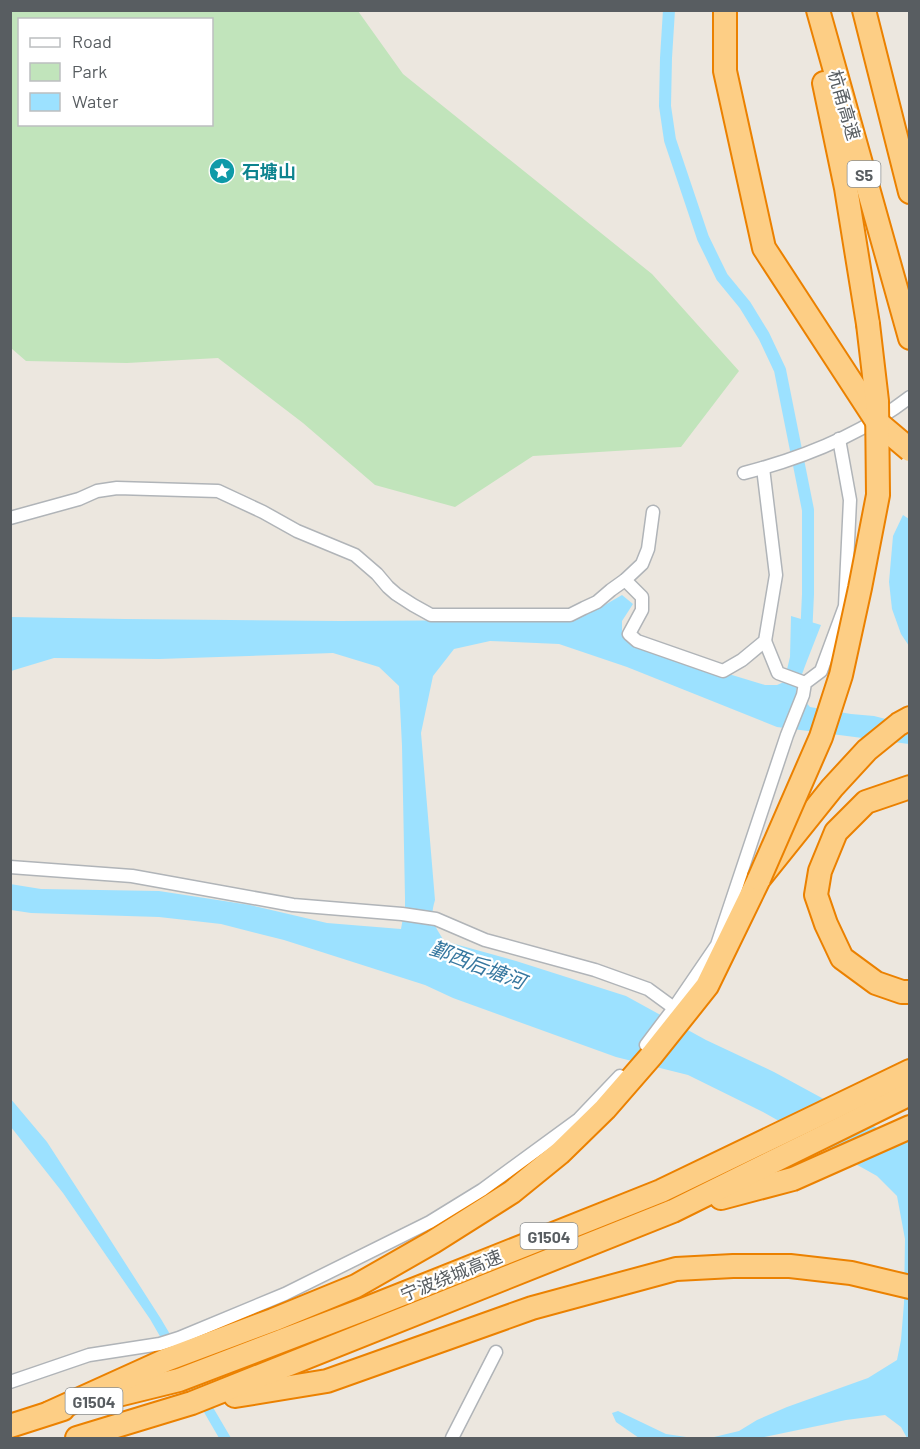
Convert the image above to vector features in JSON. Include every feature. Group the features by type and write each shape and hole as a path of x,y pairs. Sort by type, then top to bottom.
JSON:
{"highway":[{"path":"725,10 725,71 764,248 878,423 909,450"},
{"path":"49,1413 163,1352 273,1320 356,1286 433,1242 512,1192 560,1154 605,1109 707,986 759,879 821,737 841,675 878,495 877,401 868,324 846,188 810,10"},
{"name":"杭甬高速","path":"819,10 909,338"},
{"path":"866,10 909,127"},
{"name":"S5","path":"866,10 909,192"},
{"path":"759,879 839,780 867,750 909,718"},
{"path":"909,787 866,802 836,832 820,871 816,895 826,924 842,958 876,983 902,992 909,992"},
{"name":"宁波绕城高速","path":"10,1426 49,1413 179,1380 365,1309 661,1191 909,1071"},
{"name":"宁波绕城高速","path":"77,1438 192,1403 673,1211 909,1094"},
{"path":"673,1211 793,1179 909,1127"},
{"path":"192,1403 327,1381 532,1308 676,1269 790,1266 851,1273 909,1287"}],"street":[{"path":"744,473 768,467 823,447 855,432 909,397"},
{"path":"10,1382 89,1355 163,1352 178,1338 285,1294 430,1222 491,1184 579,1119 634,1062 717,945 804,689 821,671 845,606 850,500 839,439"},
{"path":"768,467 776,575 765,641 778,673 804,689"},
{"path":"10,518 79,499 97,491 117,488 218,491 297,531 356,555 396,594 431,615 570,615 597,602 642,564 648,549 653,512"},
{"path":"625,580 642,597 642,610 629,634 637,641 723,671 765,641"},
{"path":"10,867 132,876 293,905 402,914 436,920 485,940 616,977 648,989 674,1008"},
{"path":"452,1438 496,1352"}],"green space":[{"path":"11,11 358,11 403,74 652,274 739,371 681,447 533,456 455,507 375,485 303,423 218,358 127,363 26,361 11,348"}],"water":[{"path":"903,515 909,519 909,646 901,634 892,609 889,582 893,536"},
{"name":"鄞西后塘河","path":"622,595 633,604 622,621 622,634 650,650 765,685 777,685 784,682 790,657 791,616 821,625 796,691 810,707 874,716 909,725 909,744 777,727 627,667 559,644 490,641 454,649 433,676 421,733 435,900 432,912 434,922 444,941 626,996 706,1040 774,1072 901,1141 909,1139 909,1438 901,1427 885,1415 846,1420 760,1438 710,1438 739,1431 787,1407 868,1378 897,1360 904,1303 905,1239 897,1196 877,1176 763,1112 688,1075 616,1057 453,998 425,985 284,940 221,924 159,917 31,913 11,910 10,884 41,889 159,891 250,905 327,923 401,929 405,897 399,686 379,667 333,653 159,659 54,658 11,671 11,617 340,621 533,620 574,617 603,606"},
{"path":"10,1098 47,1142 161,1319 231,1438 219,1438 150,1319 63,1193 11,1127"},
{"path":"618,1411 666,1434 693,1438 639,1438 616,1422 612,1413"}],"waterway":[{"path":"669,10 665,106 670,140 703,238 722,277 745,305 764,336 780,370 808,510 806,637"}],"place":[{"name":"石塘山","path":"222,171"}]}
